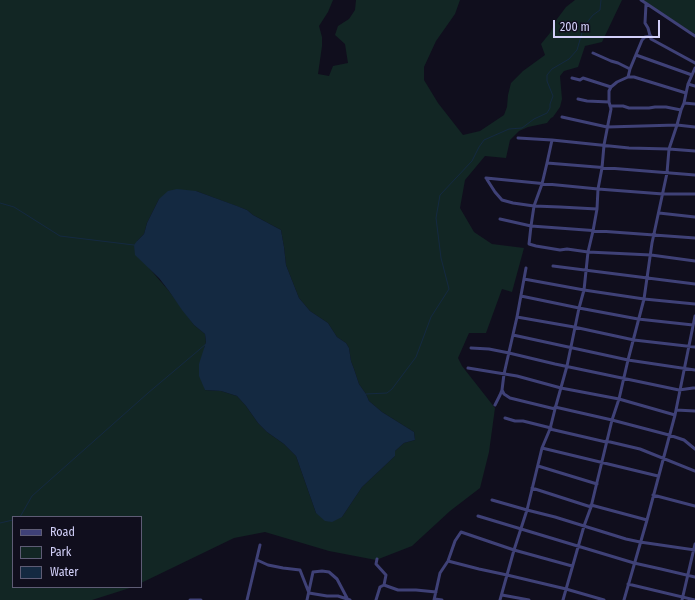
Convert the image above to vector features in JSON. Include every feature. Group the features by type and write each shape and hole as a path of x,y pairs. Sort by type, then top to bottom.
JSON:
{"street":[{"path":"641,0 695,36"},
{"path":"646,4 645,23 651,39 695,63"},
{"path":"628,77 630,69 645,37 650,36"},
{"path":"593,54 630,69"},
{"path":"636,55 692,75"},
{"path":"563,600 591,506 606,442 634,340 644,299 654,235 667,173 669,149 684,103 688,84 695,68"},
{"path":"500,600 527,510 542,448 550,429 567,366 578,308 584,290 588,252 597,209 604,145 611,109 609,91 617,82 628,77 634,77 686,93"},
{"path":"572,78 580,80 583,78 611,87"},
{"path":"688,84 695,86"},
{"path":"578,100 629,108 666,107 681,110"},
{"path":"684,103 695,104"},
{"path":"562,117 607,127 677,125 695,127"},
{"path":"518,138 629,148 695,151"},
{"path":"552,140 548,163 534,206 529,244 560,250 567,249 588,252 651,255 695,261"},
{"path":"548,163 695,175"},
{"path":"597,209 534,206 502,200 486,178 663,194 695,194"},
{"path":"659,213 695,217"},
{"path":"500,219 531,226 695,238"},
{"path":"553,266 695,284"},
{"path":"495,404 502,390 526,268"},
{"path":"524,279 644,299 695,304"},
{"path":"521,296 638,319 694,325"},
{"path":"624,600 675,415 695,316"},
{"path":"517,317 634,340 689,346 695,348"},
{"path":"513,335 628,360 695,370"},
{"path":"471,348 489,349 509,353 679,390 695,388"},
{"path":"468,368 517,376 561,388 619,399 675,415"},
{"path":"502,390 504,394 510,398 612,420 669,435 684,440 695,449"},
{"path":"676,410 695,410"},
{"path":"505,418 640,449 695,471"},
{"path":"542,448 658,476"},
{"path":"538,466 597,484"},
{"path":"532,488 591,506 647,520"},
{"path":"653,495 695,506"},
{"path":"492,500 555,517 626,539 694,550"},
{"path":"478,516 634,563 695,577"},
{"path":"442,600 434,599 440,573 448,561 455,541 461,532 514,550 572,566"},
{"path":"682,598 695,544"},
{"path":"247,600 260,545"},
{"path":"376,600 380,587 384,585 386,575 376,564 377,559"},
{"path":"257,560 268,565 300,570 309,593"},
{"path":"448,561 566,589 604,600"},
{"path":"307,600 313,572 322,571 329,572 338,579 346,598"},
{"path":"628,584 695,600"},
{"path":"384,585 398,590 436,592"},
{"path":"309,593 338,596 350,600"},
{"path":"502,595 529,600"},
{"path":"190,600 201,600"}],"green space":[{"path":"0,0 333,0 328,12 319,26 322,37 322,46 318,74 329,76 333,66 348,63 345,44 335,35 338,26 349,19 355,10 356,0 460,0 455,14 436,41 424,67 424,80 438,103 463,135 480,131 504,115 507,107 511,83 523,71 545,55 541,44 550,33 557,19 566,7 575,0 622,0 602,42 585,46 578,67 564,71 560,76 562,99 560,107 553,117 547,123 528,127 519,131 510,140 506,158 485,156 465,180 460,208 474,232 492,244 524,248 512,292 502,289 486,333 469,333 458,358 462,366 495,408 489,452 480,488 450,511 412,546 376,560 329,551 265,532 234,538 142,583 142,516 12,516 12,588 130,588 92,600 0,600","holes":["196,191 247,210 253,215 281,230 286,265 299,298 310,311 328,323 337,337 346,343 349,348 351,361 359,384 369,401 382,412 414,432 415,440 404,443 395,451 395,456 362,487 342,517 316,513 296,456 258,423 237,396 221,391 205,390 205,334 194,325 169,291 149,268 137,241 144,234 147,223 159,199"]},
{"path":"640,0 695,0 695,34"}],"water":[{"path":"177,189 196,191 237,206 247,210 253,215 281,230 286,265 299,298 310,311 328,323 337,337 346,343 349,348 351,361 359,384 369,401 382,412 414,432 415,440 404,443 395,451 395,456 362,487 342,517 332,522 325,521 316,513 296,456 258,423 237,396 221,391 205,390 199,376 199,364 206,342 205,334 194,325 159,278 135,255 134,245 144,234 147,223 159,199 168,191"}],"waterway":[{"path":"366,394 387,393 392,389 416,357 431,317 449,289 441,258 436,218 440,195 472,161 484,140 509,129 522,128 534,119 547,113 553,96 547,81 547,75 552,69 569,59 577,50 584,26 593,15 600,10 601,0"},
{"path":"0,203 14,207 60,236 134,245"},
{"path":"21,516 32,496 148,393 206,344"},
{"path":"0,523 12,520"}]}
